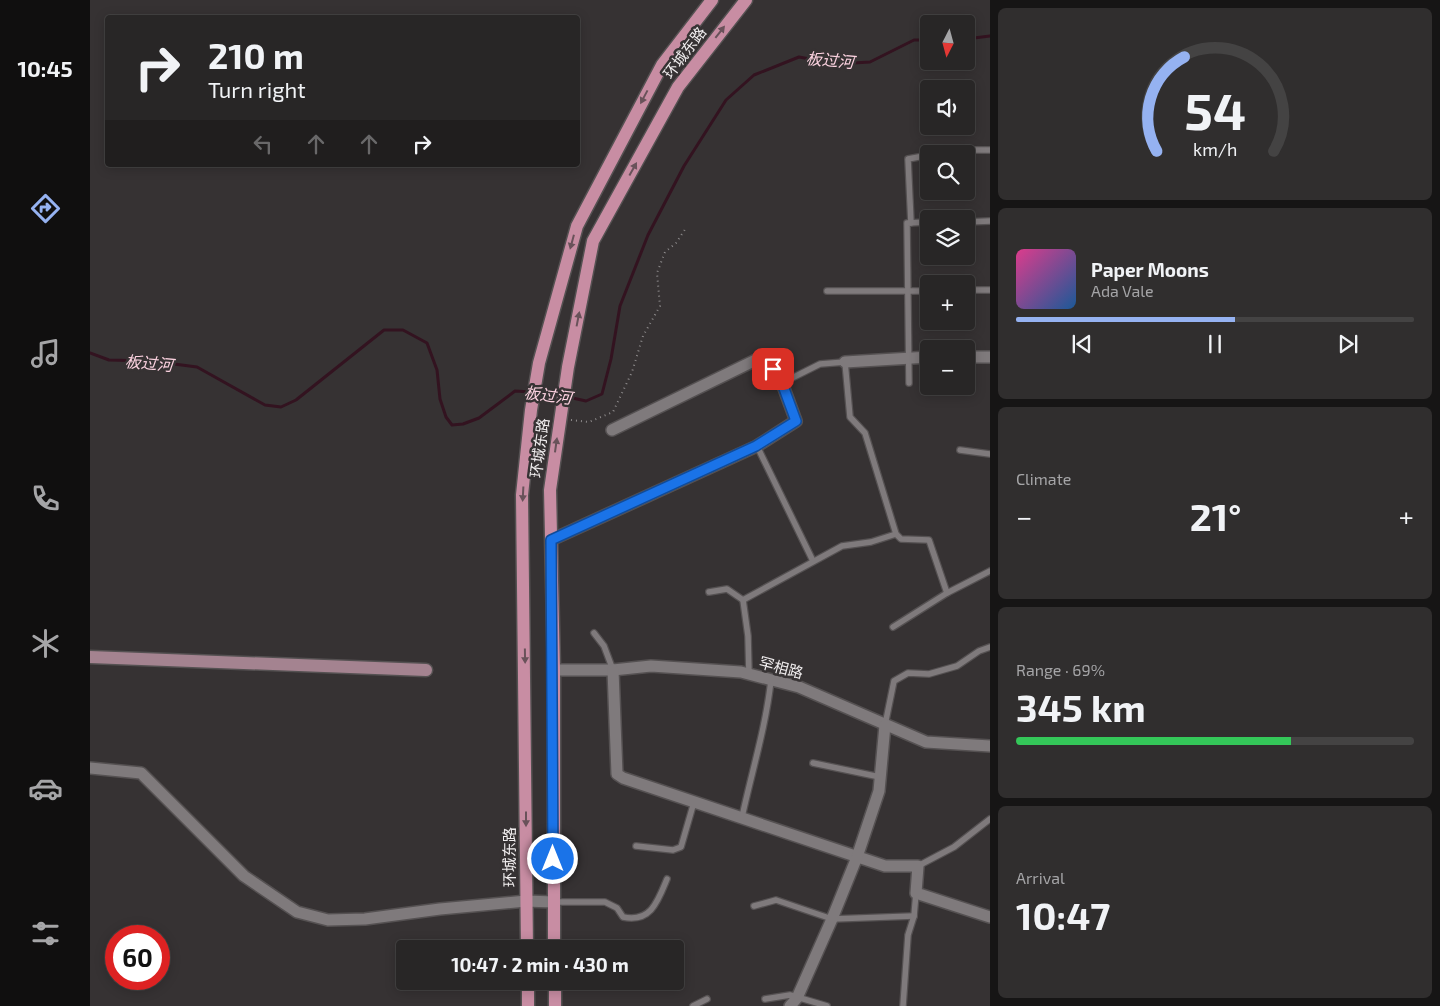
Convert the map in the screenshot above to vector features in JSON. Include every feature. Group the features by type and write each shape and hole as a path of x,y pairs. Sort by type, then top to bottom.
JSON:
{"main road":[{"name":"环城东路","path":"527,940 522,495 531,410 539,363 577,226 662,65 712,0"},
{"name":"环城东路","path":"554,940 554,670 550,490 568,367 593,241 678,86 746,0"},
{"path":"528,990 528,1006"},
{"path":"555,990 555,1006"}],"street":[{"path":"551,540 756,446 796,421 782,383 764,356 612,430"},
{"path":"845,362 920,357"},
{"path":"975,357 990,357"},
{"path":"90,657 426,670"},
{"name":"罕相路","path":"554,670 613,670 651,666 749,674 799,687 926,742 990,746"},
{"path":"613,670 617,774 623,778 885,866 918,866 916,893 990,918"},
{"path":"793,1002 832,919 857,857 879,791 885,725"},
{"path":"90,768 141,773 244,876 297,912 328,920 365,919 440,909 526,901 553,902"}],"lane":[{"path":"975,150 990,150"},
{"path":"911,223 908,159 920,157"},
{"path":"975,222 990,221"},
{"path":"909,383 907,223 920,222"},
{"path":"975,290 990,290"},
{"path":"827,291 920,291"},
{"path":"782,383 820,364 845,362 850,417 865,433 896,534 901,539 929,540 946,593"},
{"path":"756,446 813,561"},
{"path":"960,450 990,454"},
{"path":"743,600 842,546 871,542 896,534"},
{"path":"893,627 946,593 990,570"},
{"path":"709,592 726,589 743,600 748,636 749,674"},
{"path":"594,633 604,646 613,670"},
{"path":"885,725 894,681 908,673 929,674 957,666 979,651 990,647"},
{"path":"742,817 754,756 767,718 771,680"},
{"path":"813,764 880,777"},
{"path":"636,846 673,850 681,847 694,802"},
{"path":"918,866 954,847 990,819"},
{"path":"553,902 605,902 617,908 623,917 632,919 648,915 657,905 667,879"},
{"path":"903,1006 908,935 914,916 916,893"},
{"path":"754,906 776,900 832,919 914,916"},
{"path":"765,999 790,995 793,1002 827,1006"},
{"path":"693,1006 707,999"}],"path":[{"path":"560,417 589,422 613,412 632,372 643,336 660,306 657,273 665,252 676,243 686,228"}],"waterway":[{"name":"板过河","path":"975,38 990,36"},
{"name":"板过河","path":"568,397 586,401 602,394 611,359 620,306 648,235 684,166 726,100 754,75 799,57 837,64 870,62 914,40 920,40"},
{"name":"板过河","path":"90,353 109,360 151,361 197,367 265,405 281,407 296,400 384,330 403,330 427,343 437,370 440,399 446,417 452,425 463,424 479,418 515,391 532,392"},
{"name":"板过河","path":"538,392 562,395"}],"route":[{"path":"553,859 554,670 551,540 756,446 796,421 782,383 773,369"}]}
